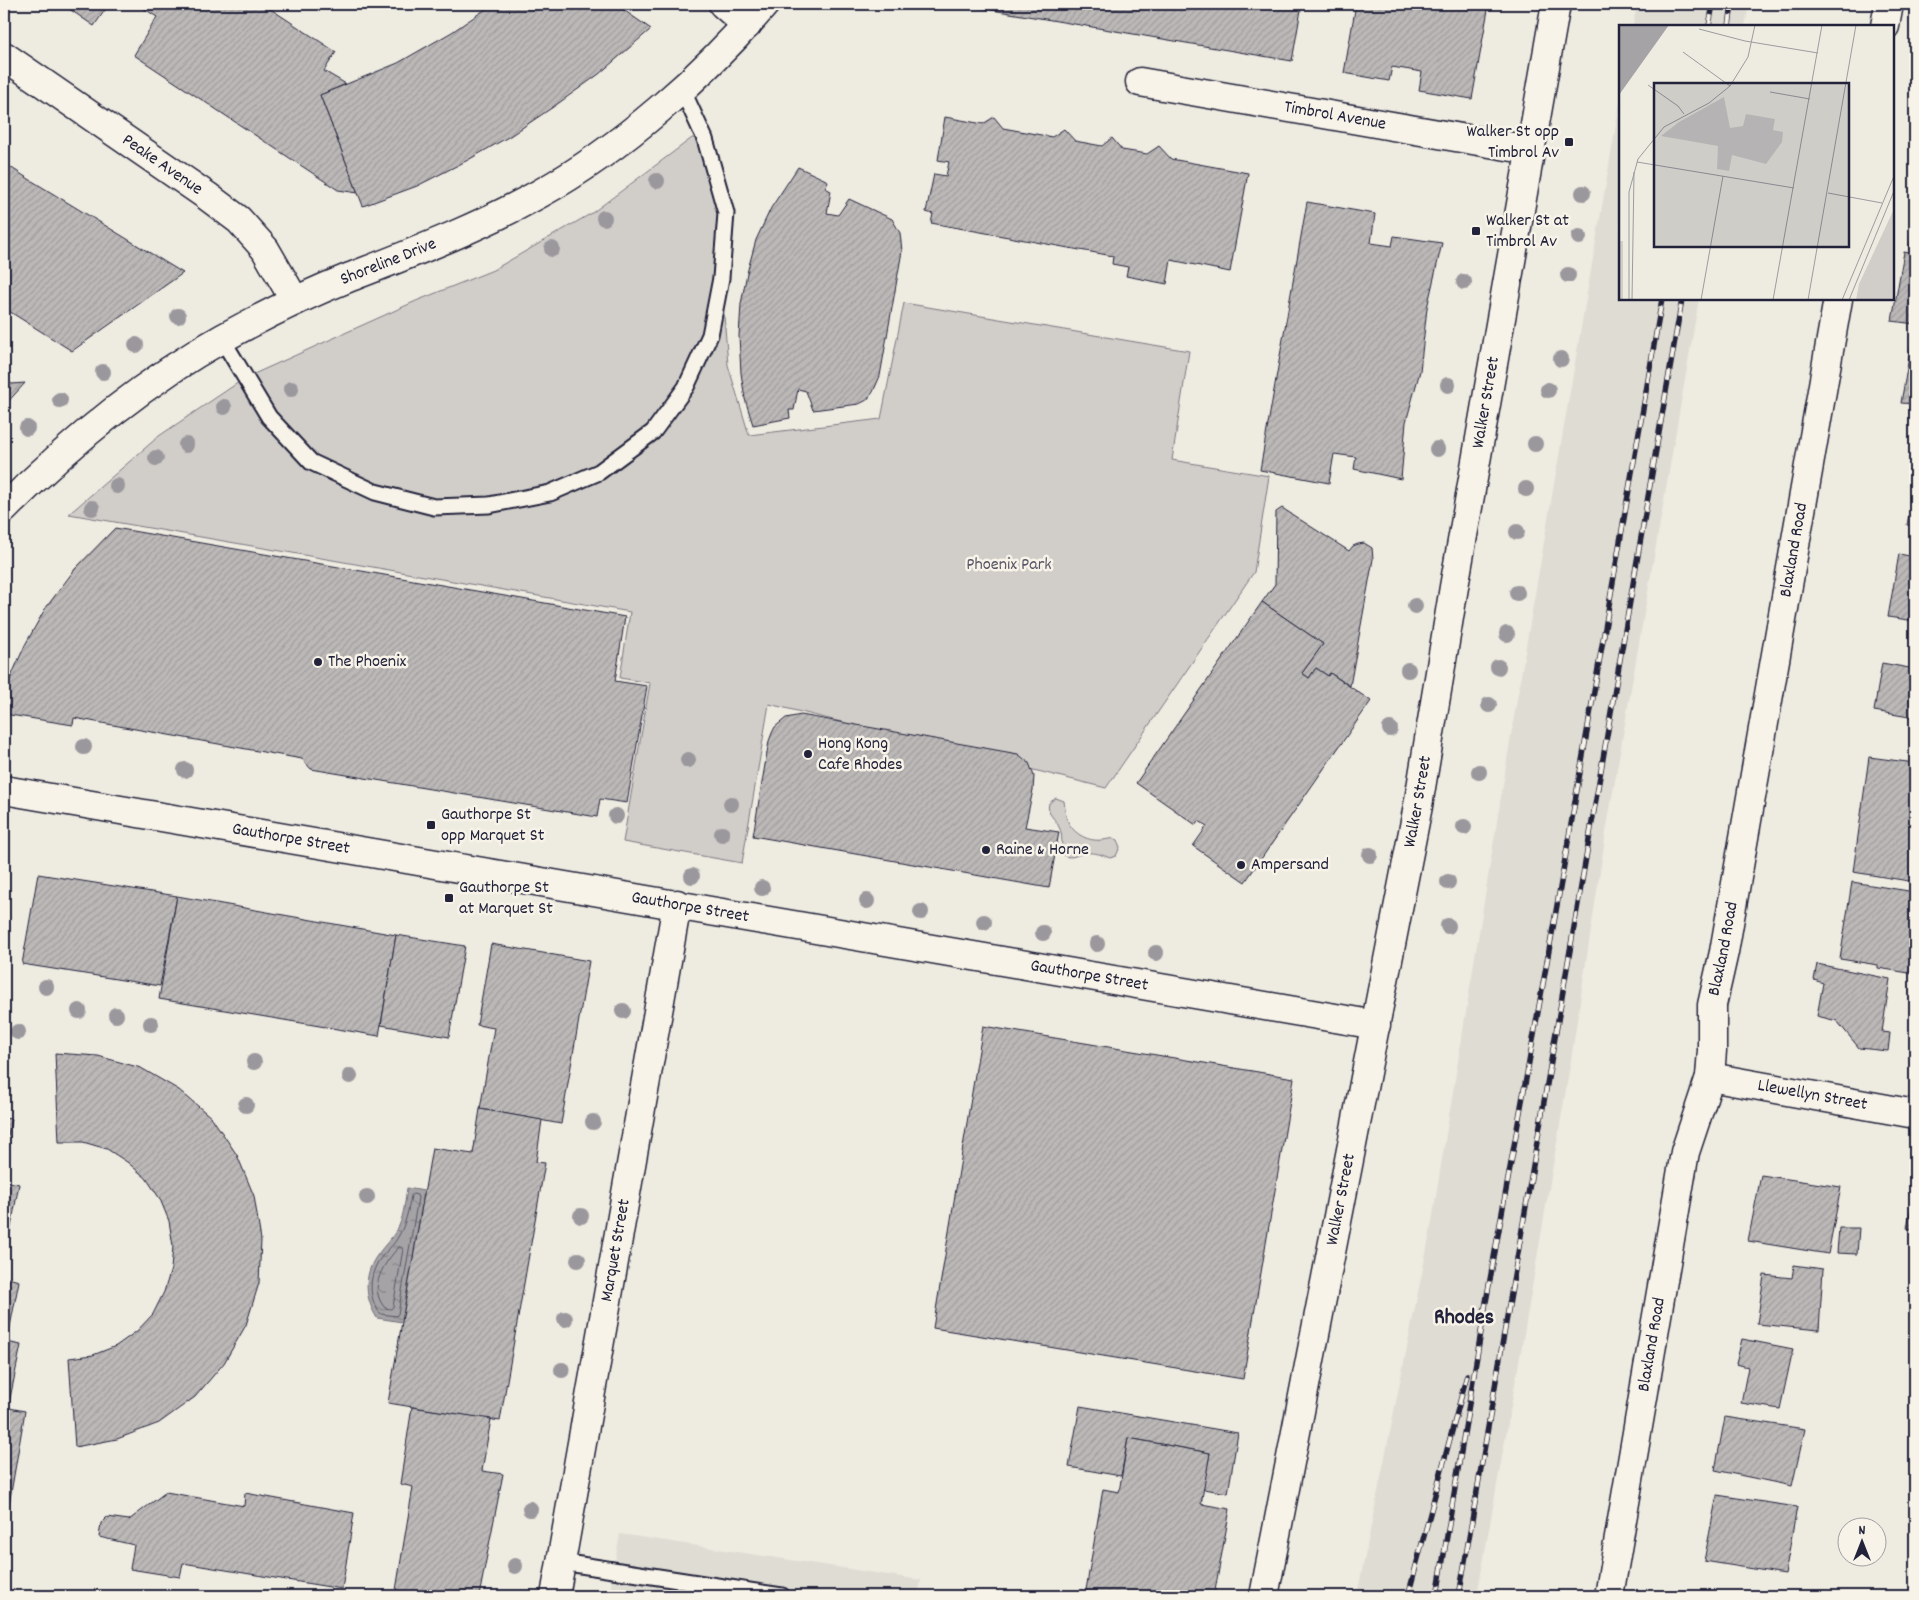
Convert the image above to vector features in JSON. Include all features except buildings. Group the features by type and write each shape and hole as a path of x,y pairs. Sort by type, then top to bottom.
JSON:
{"street":[{"path":"722,4 747,24"},
{"name":"Shoreline Drive","path":"4,509 42,470 99,424 162,375 222,338 295,302 346,279 411,254 539,194 606,151 682,89 765,4"},
{"name":"Walker Street","path":"1264,1596 1418,806 1454,587 1556,4"},
{"path":"1885,25 1889,4"},
{"name":"Peake Avenue","path":"4,56 239,220 265,249 295,302"},
{"name":"Timbrol Avenue","path":"1140,82 1530,150"},
{"name":"Blaxland Road","path":"1609,1596 1685,1152 1710,1077 1712,1005 1724,952 1838,300"},
{"name":"Gauthorpe Street","path":"4,790 1376,1025"},
{"name":"Marquet Street","path":"555,1596 677,904"},
{"name":"Llewellyn Street","path":"1710,1077 1915,1114"}],"lane":[{"path":"222,338 269,417 310,462 375,492 434,507 489,505 550,494 599,472 653,432 686,387 710,335 721,278 726,213 705,139 682,89"},
{"path":"561,1562 782,1596"}],"shaded area":[{"path":"1637,4 1749,4 1745,25 1633,25"},
{"path":"1619,108 1619,300 1699,300 1606,832 1570,1066 1524,1334 1477,1596 1357,1596 1430,1233 1518,693"},
{"path":"620,1534 921,1580 918,1596 609,1596"}],"green space":[{"name":"Phoenix Park","path":"692,138 705,139 726,213 721,278 728,365 749,435 881,419 904,303 1189,351 1172,460 1269,476 1254,572 1106,788 769,704 742,863 623,842 650,683 620,678 630,612 69,514 159,436 245,378 416,301 493,270 592,213"},
{"path":"1056,798 1064,801 1068,822 1080,835 1096,840 1117,840 1120,847 1116,856 1110,858 1089,853 1072,857 1063,855 1060,830 1051,816 1048,807 1049,803"}],"water":[{"path":"407,1188 424,1191 402,1322 377,1318 370,1303 367,1280 372,1264 399,1226"}],"railway":[{"path":"1709,25 1713,4"},
{"path":"1729,25 1732,4"},
{"path":"1437,1596 1486,1302 1662,300"},
{"path":"1459,1596 1682,300"},
{"path":"1408,1596 1467,1375"}],"place":[{"name":"Walker St opp Timbrol Av","path":"1569,142"},
{"name":"Walker St at Timbrol Av","path":"1476,231"},
{"name":"The Phoenix","path":"318,662"},
{"name":"Hong Kong Cafe Rhodes","path":"808,754"},
{"name":"Gauthorpe St opp Marquet St","path":"431,825"},
{"name":"Raine & Horne","path":"986,850"},
{"name":"Ampersand","path":"1241,865"},
{"name":"Gauthorpe St at Marquet St","path":"449,898"}],"district":[{"name":"Rhodes","path":"1464,1318"}]}
